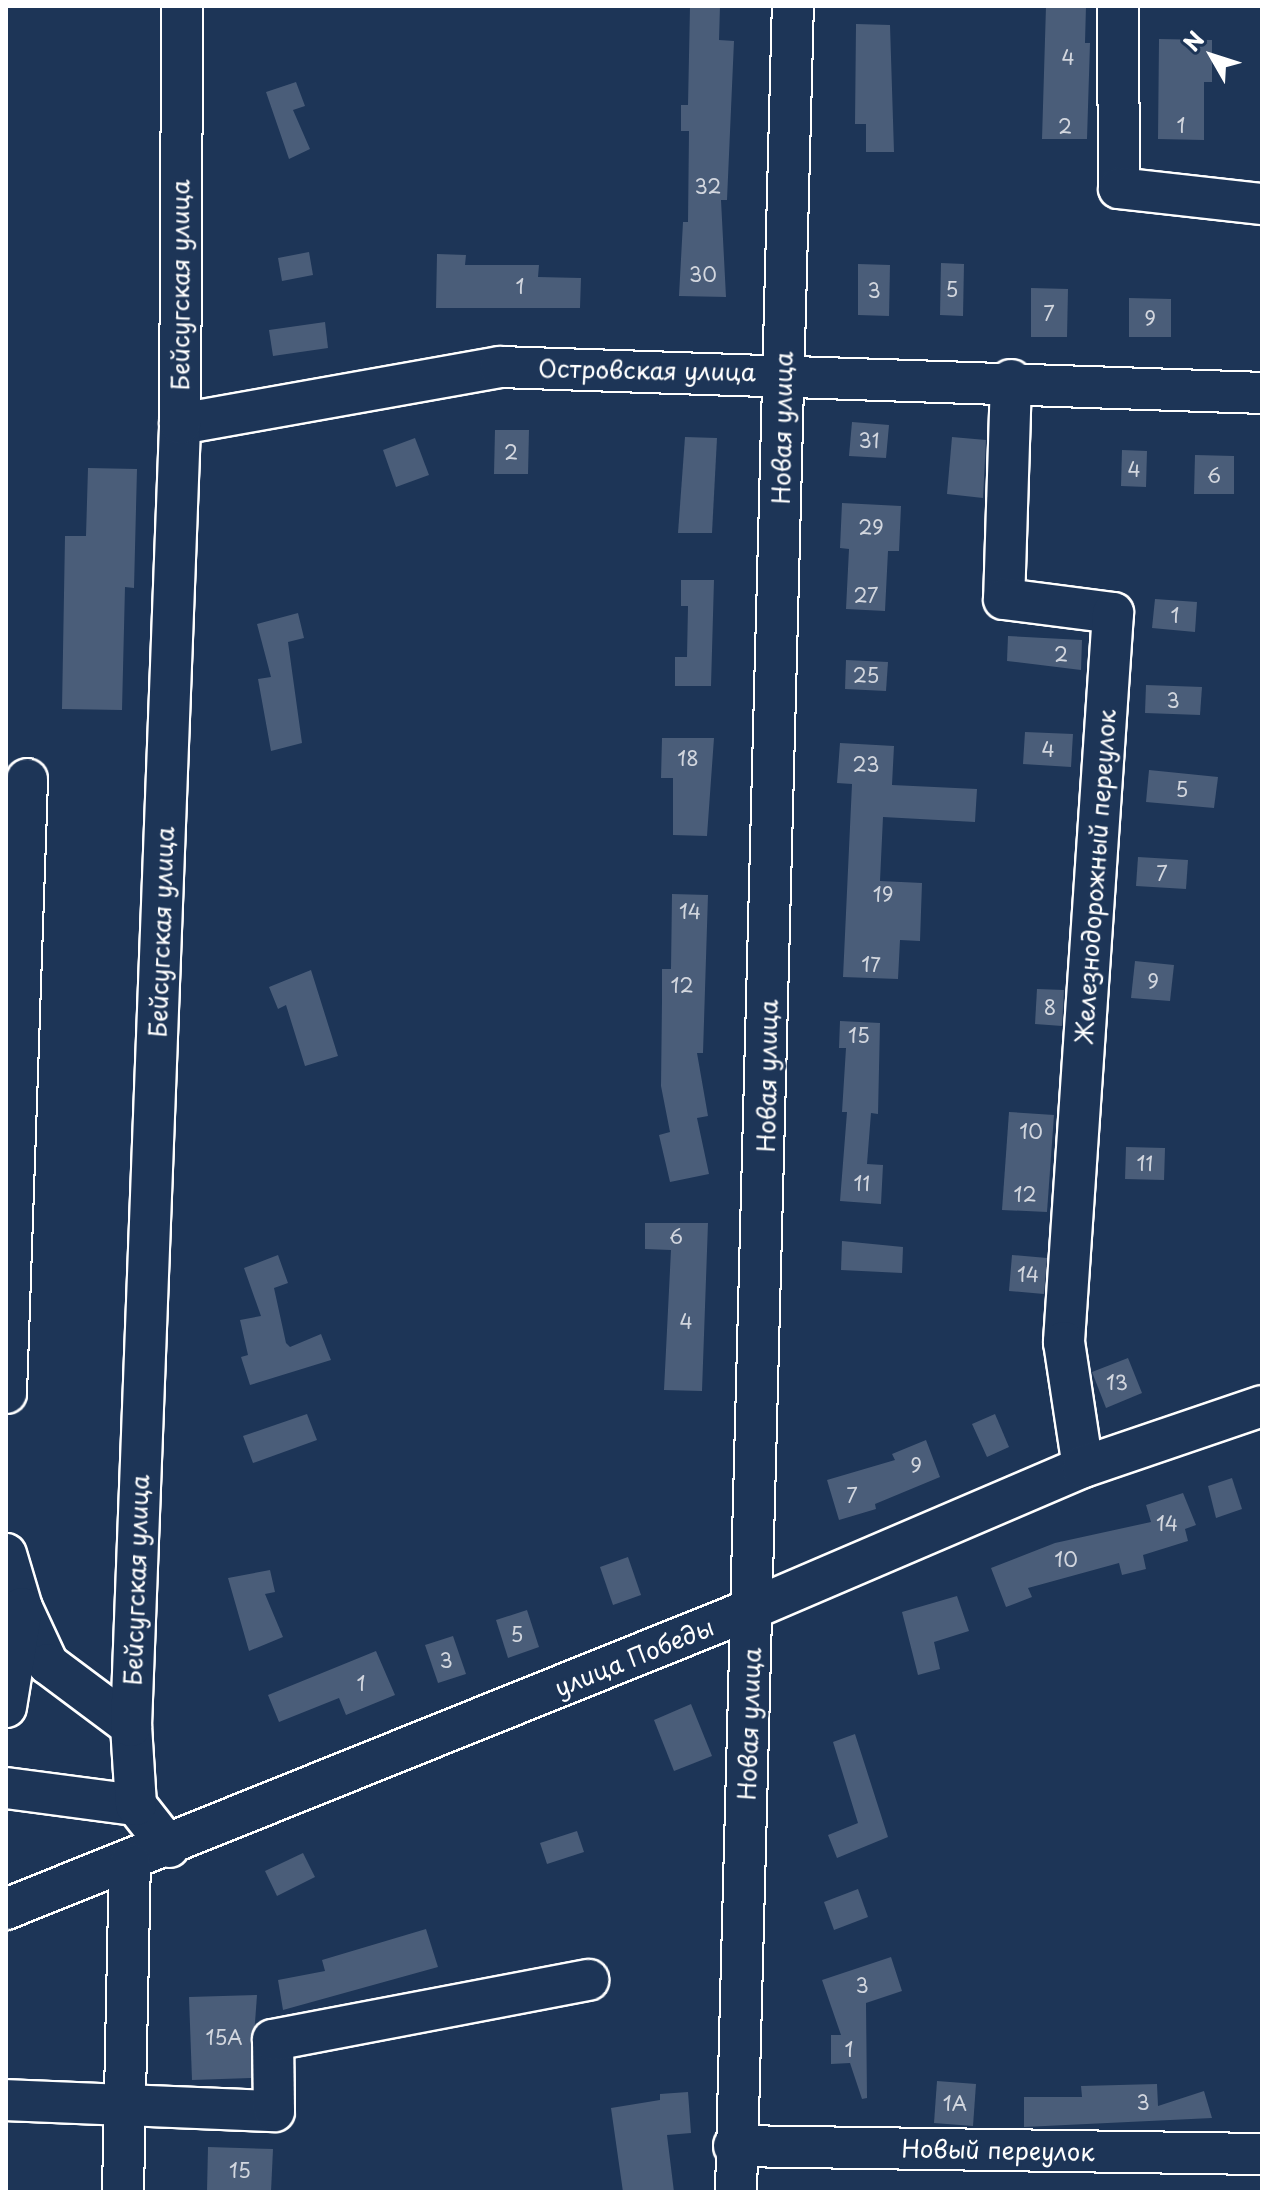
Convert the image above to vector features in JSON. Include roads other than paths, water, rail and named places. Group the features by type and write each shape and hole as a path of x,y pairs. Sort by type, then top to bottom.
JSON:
{"street":[{"name":"Бейсугская улица","path":"136,1805 131,1726 180,424 182,6"},
{"name":"Новая улица","path":"736,2192 734,2146 754,1608 793,6"},
{"path":"1118,6 1119,188 1262,204"},
{"name":"Островская улица","path":"180,424 500,367 1011,380 1262,393"},
{"name":"Железнодорожный переулок","path":"1011,380 1004,599 1113,613 1064,1342 1083,1467"},
{"path":"6,1393 27,779"},
{"name":"улица Победы","path":"6,1909 130,1863 754,1608 1083,1467 1262,1406"},
{"path":"6,1554 22,1608 48,1664 131,1726"},
{"path":"6,1707 22,1608"},
{"path":"6,1788 136,1805 169,1847"},
{"path":"123,2192 130,1863"},
{"path":"6,2100 274,2111 273,2040 588,1980"},
{"name":"Новый переулок","path":"734,2146 1262,2154"}]}
